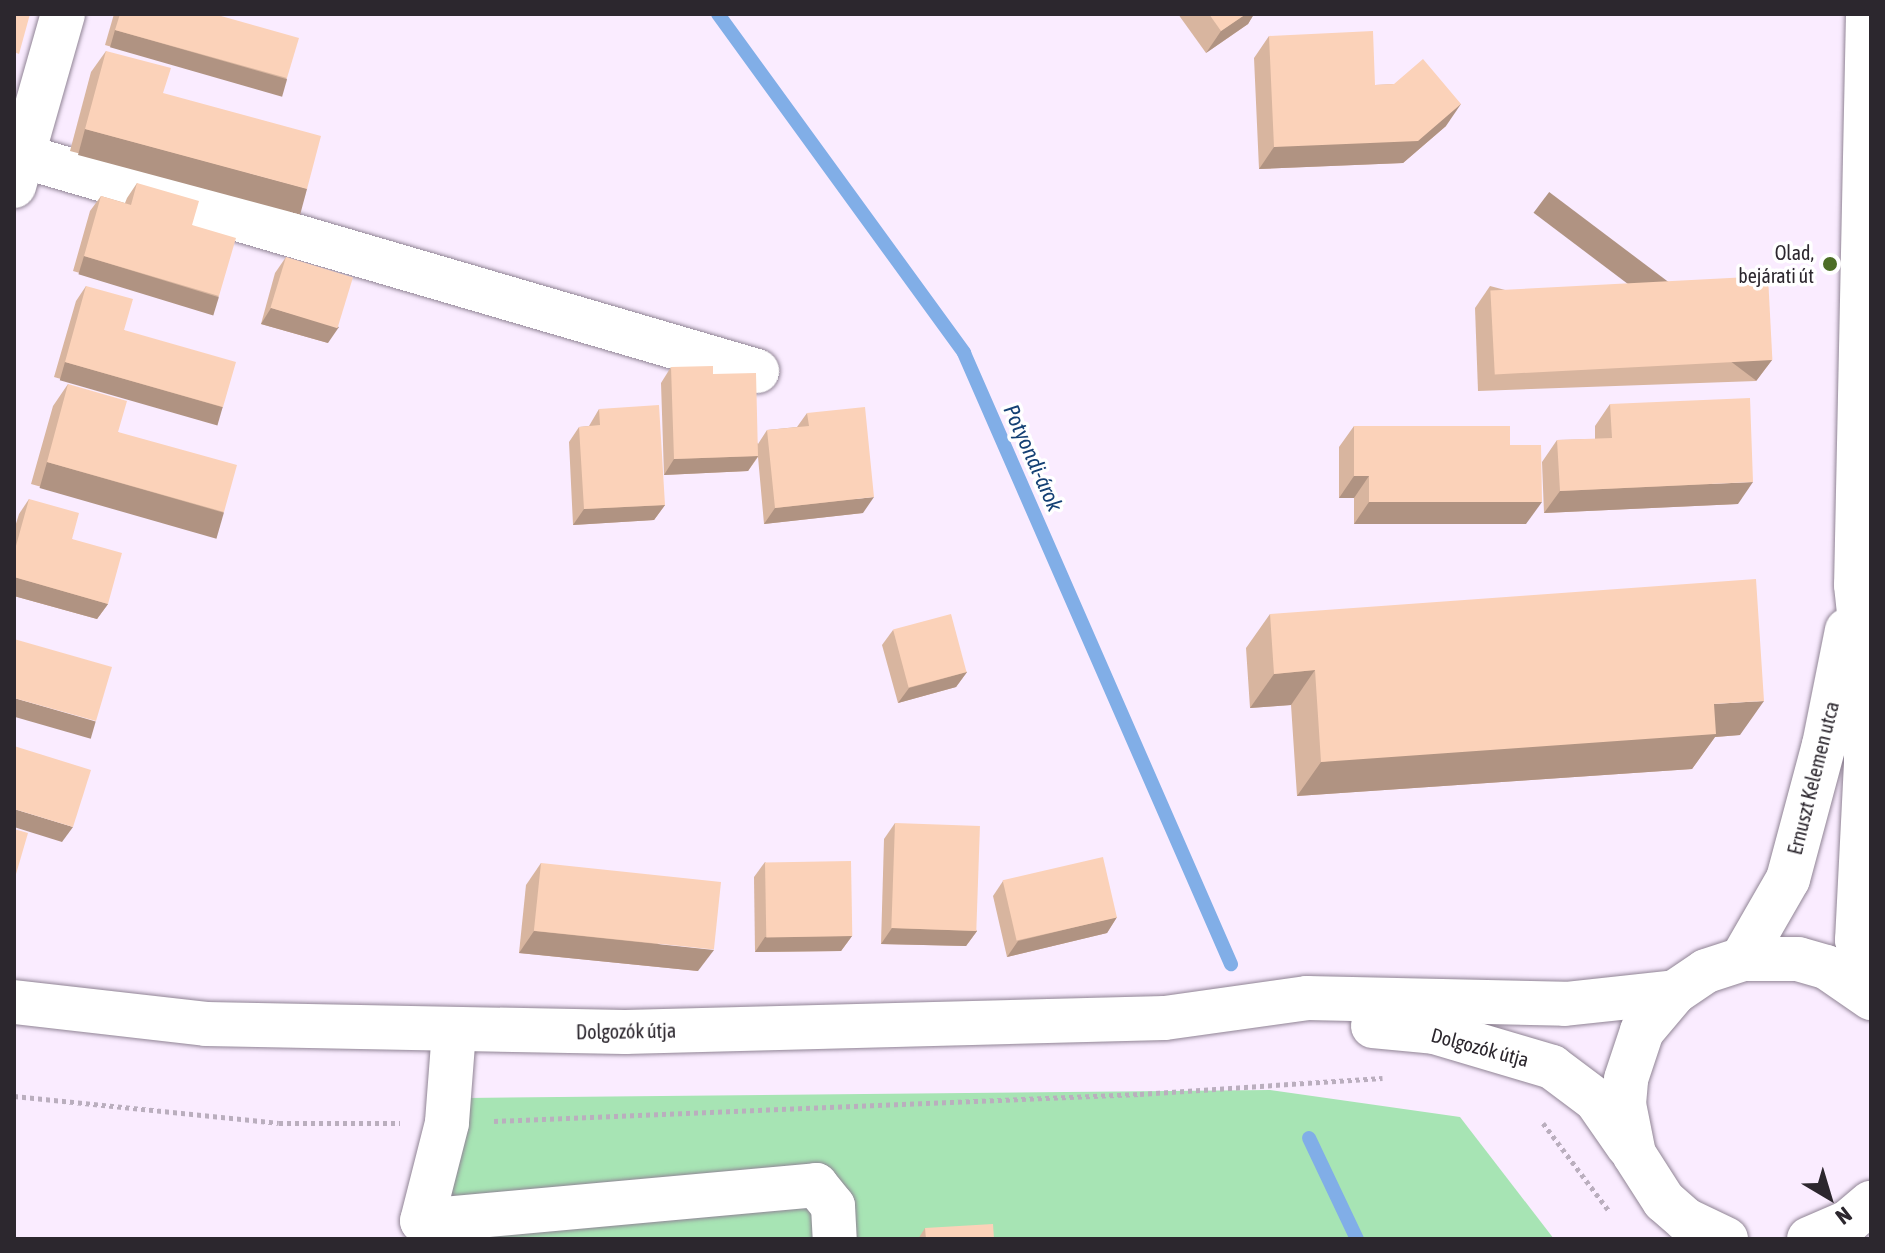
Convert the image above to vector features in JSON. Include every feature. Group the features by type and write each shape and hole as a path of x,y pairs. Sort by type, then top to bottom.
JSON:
{"main road":[{"path":"63,14 18,171 757,371"},
{"name":"Ernuszt Kelemen utca","path":"1742,959 1788,879 1824,745 1856,585 1866,424 1868,14"},
{"name":"Ernuszt Kelemen utca","path":"1856,585 1866,679 1857,940 1871,996"},
{"path":"1634,1154 1624,1104 1626,1079 1642,1031 1675,992 1706,971 1742,959 1798,959 1826,967 1871,996"},
{"name":"Dolgozók útja","path":"1240,1011 1307,998 1565,1004 1675,992"},
{"name":"Dolgozók útja","path":"14,1002 206,1024 454,1031 625,1032 1240,1011 1434,1032 1552,1067 1596,1100 1664,1201 1692,1229 1726,1239"},
{"path":"454,1031 447,1123 422,1221 496,1229 517,1211 816,1185 833,1206 835,1239"},
{"path":"1809,1239 1863,1216"}],"path":[{"path":"1552,1067 1537,1115 1612,1214"},
{"path":"14,1096 279,1123 447,1123 1140,1094 1390,1077"}],"green space":[{"path":"1270,1090 1460,1117 1554,1239 441,1239 466,1098"}],"building":[{"path":"14,14 30,14 19,54 14,52"},
{"path":"120,14 214,14 299,38 287,78 115,30"},
{"path":"1209,14 1246,14 1221,31"},
{"path":"1373,31 1375,85 1394,84 1423,59 1461,104 1418,141 1274,147 1269,36"},
{"path":"106,51 171,68 163,93 321,136 307,189 85,129"},
{"path":"137,183 199,201 192,225 236,238 219,296 84,256 101,196 131,205"},
{"path":"286,257 353,277 337,328 271,308"},
{"path":"1768,276 1772,360 1495,374 1490,291"},
{"path":"86,286 133,299 124,330 236,362 223,407 65,362"},
{"path":"713,366 713,374 756,373 758,456 674,459 671,367"},
{"path":"68,384 127,401 118,432 237,465 224,512 47,462"},
{"path":"1750,398 1753,482 1560,491 1557,440 1612,438 1610,404"},
{"path":"659,405 665,505 584,509 579,427 600,425 599,409"},
{"path":"865,407 874,497 775,508 767,430 809,426 807,413"},
{"path":"1354,426 1510,426 1510,445 1541,445 1542,502 1369,502 1369,476 1354,476"},
{"path":"29,499 79,513 72,539 122,553 108,604 14,577 14,553"},
{"path":"1756,579 1764,701 1714,704 1716,734 1321,762 1315,670 1274,674 1270,614"},
{"path":"951,614 967,672 909,687 893,630"},
{"path":"14,639 112,667 96,721 14,698"},
{"path":"14,746 91,770 73,827 14,809"},
{"path":"895,823 980,826 976,931 891,928"},
{"path":"14,829 28,833 14,881"},
{"path":"1103,857 1117,917 1017,941 1003,880"},
{"path":"851,861 852,936 766,937 765,863"},
{"path":"541,863 721,882 714,950 534,931"},
{"path":"993,1224 994,1239 926,1239 925,1228"}],"waterway":[{"name":"Potyondi-árok","path":"718,14 964,353 1231,964"},
{"name":"Potyondi-árok","path":"1309,1138 1357,1239"}],"place":[{"name":"Olad, bejárati út","path":"1830,264"}]}
